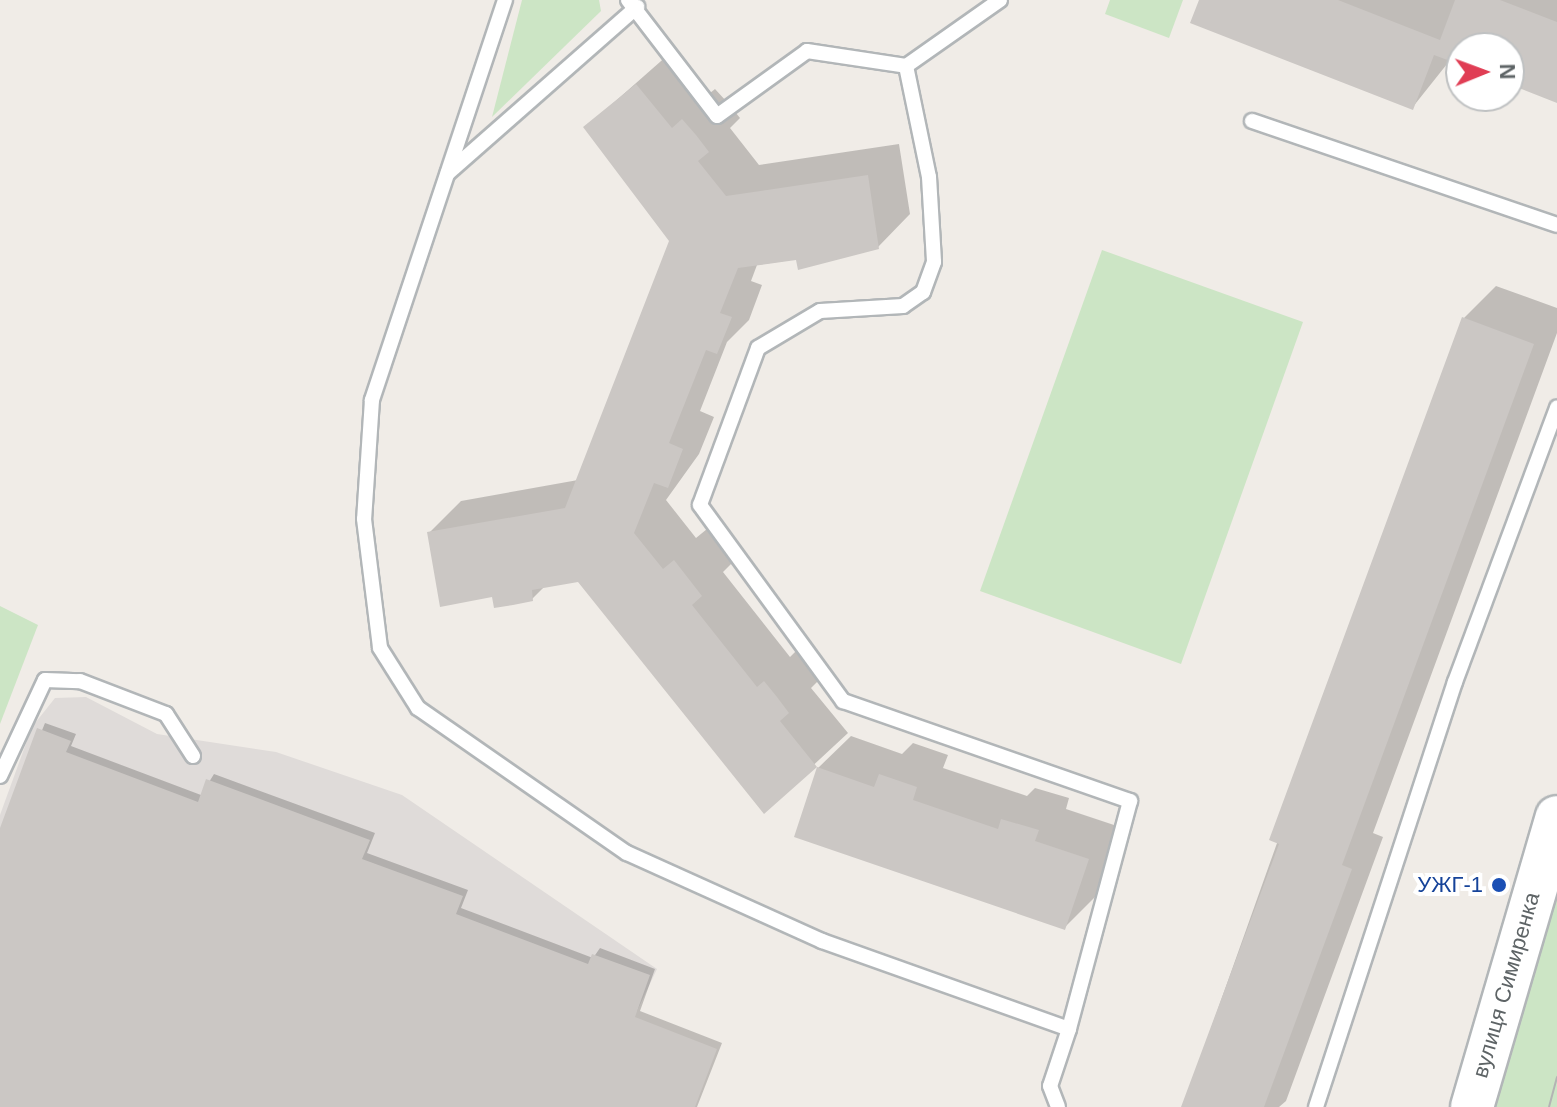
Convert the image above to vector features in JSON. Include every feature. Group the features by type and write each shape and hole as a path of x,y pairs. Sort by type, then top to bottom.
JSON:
{"street":[{"name":"вулиця Симиренка","path":"1472,1107 1557,817"}],"lane":[{"path":"505,0 372,400 364,519 380,648 418,708 627,853 822,941 1069,1029"},
{"path":"448,173 633,4 717,116 807,51 906,66 1000,0"},
{"path":"906,66 929,177 934,262 923,292 903,306 820,311 758,348 700,505 843,701 1130,801 1069,1029 1050,1086 1058,1107"},
{"path":"1252,121 1557,225"},
{"path":"1316,1107 1421,782 1557,407"},
{"path":"0,776 45,680 80,681 166,714 193,756"}],"shaded area":[{"path":"86,697 157,734 276,752 402,795 657,969 637,1011 614,1002 0,1107 0,815 32,727 55,698"}],"green space":[{"path":"522,0 599,0 601,11 492,117"},
{"path":"1110,0 1183,0 1169,38 1105,14"},
{"path":"1102,250 1303,322 1181,664 980,591"},
{"path":"0,606 38,625 0,724"},
{"path":"1557,887 1557,1107 1489,1107"}],"building":[{"path":"1199,0 1338,0 1440,40 1455,0 1500,0 1557,22 1557,103 1525,90 1525,32 1445,32 1445,59 1434,55 1413,110 1190,23"},
{"path":"636,84 672,128 682,119 696,135 709,152 698,161 726,196 868,175 879,249 798,270 796,260 738,268 720,313 732,317 717,354 706,350 669,443 683,449 668,488 654,483 634,533 663,569 674,560 702,596 692,605 757,687 764,681 777,697 789,713 780,721 817,767 764,814 578,582 532,590 533,601 513,605 494,608 492,597 440,607 427,532 565,508 669,241 583,127"},
{"path":"1462,317 1534,344 1342,865 1352,869 1264,1107 1181,1107 1279,844 1269,840"},
{"path":"37,728 71,741 66,752 198,802 206,779 370,840 362,859 463,896 456,914 588,964 592,954 650,975 635,1017 717,1049 695,1107 0,1107 0,828"},
{"path":"817,767 874,787 879,774 917,787 913,800 998,829 1001,819 1039,830 1035,841 1089,859 1065,930 794,837"}],"tram line":[{"path":"1549,1107 1557,1077"}],"place":[{"name":"УЖГ-1","path":"1499,885"}]}
